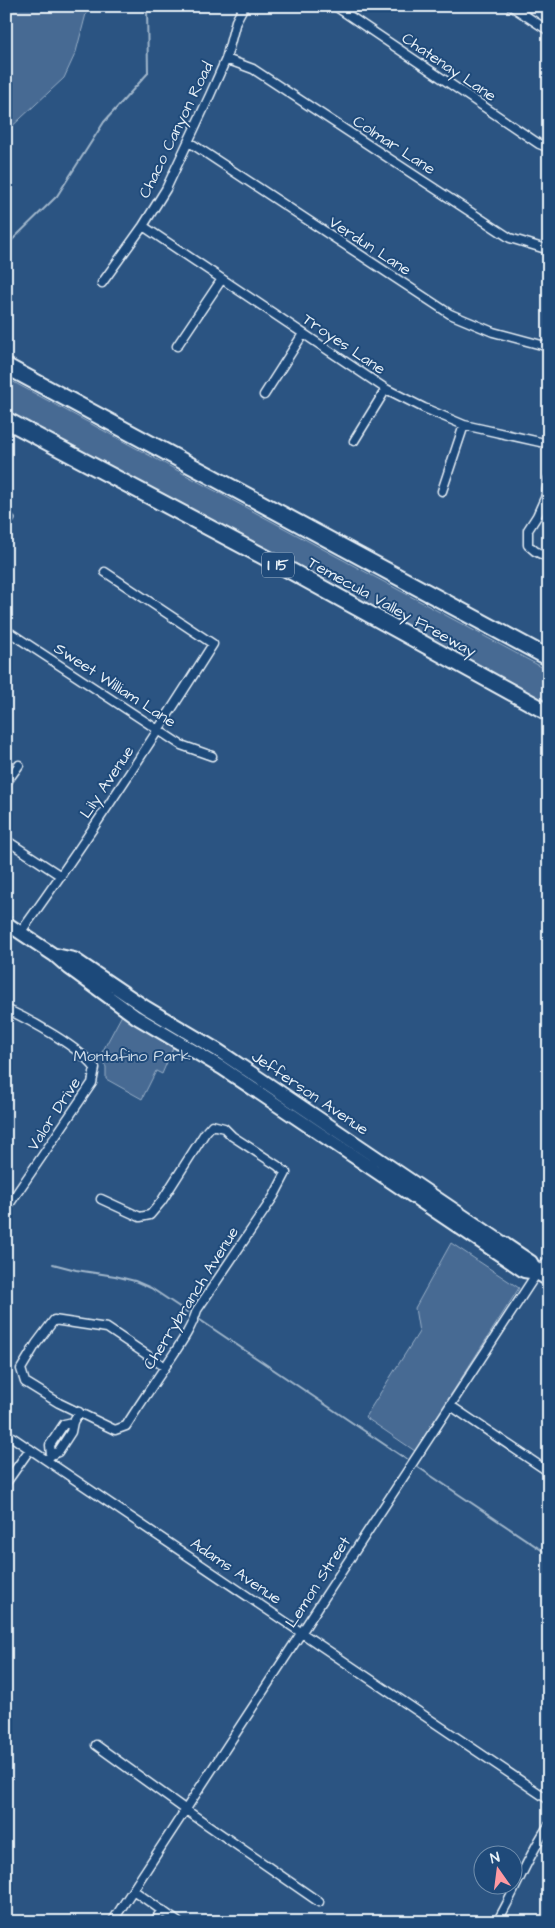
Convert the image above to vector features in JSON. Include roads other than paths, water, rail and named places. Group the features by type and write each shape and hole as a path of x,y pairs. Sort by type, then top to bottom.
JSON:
{"highway":[{"name":"Temecula Valley Freeway","path":"6,366 549,658"},
{"name":"Temecula Valley Freeway","path":"6,420 289,570 549,712"}],"main road":[{"name":"Jefferson Avenue","path":"6,923 54,955 136,1018 222,1068 524,1271 537,1273 549,1280"},
{"name":"Jefferson Avenue","path":"54,955 74,959 145,1007 219,1052 531,1262 537,1273"},
{"path":"222,1068 243,1076 308,1119 320,1119"}],"street":[{"name":"Chaco Canyon Road","path":"102,283 143,226 166,189 226,59 236,21 244,6"},
{"name":"Chatenay Lane","path":"335,6 531,139 549,148"},
{"path":"511,6 549,32"},
{"name":"Colmar Lane","path":"226,59 253,70 510,238 549,250"},
{"name":"Verdun Lane","path":"189,142 450,314 494,332 549,347"},
{"name":"Troyes Lane","path":"143,226 386,389 464,425 549,444"},
{"path":"177,346 222,279"},
{"path":"264,395 303,334"},
{"path":"354,441 386,389"},
{"path":"442,491 464,425"},
{"path":"549,478 545,498 528,530 528,545 549,558"},
{"path":"6,512 10,519 6,525"},
{"name":"Lily Avenue","path":"20,932 61,876 214,644 105,572"},
{"name":"Sweet William Lane","path":"6,630 181,745 212,756"},
{"path":"6,783 19,765"},
{"path":"6,840 61,876"},
{"name":"Valor Drive","path":"6,1009 86,1057 95,1068 92,1083 6,1209"},
{"name":"Cherrybranch Avenue","path":"79,1412 115,1430 126,1426 194,1322 197,1310 277,1191 286,1174 278,1166 232,1136 224,1128 212,1125 161,1202 150,1215 140,1217 101,1199"},
{"name":"Lemon Street","path":"112,1922 537,1273 549,1258"},
{"path":"49,1457 58,1452 67,1440 71,1432 72,1422 79,1412 59,1403 25,1382 21,1369 40,1338 54,1320 107,1328 165,1367"},
{"path":"451,1406 549,1472"},
{"path":"49,1457 50,1445 64,1424 72,1422"},
{"name":"Adams Avenue","path":"6,1433 30,1449 49,1457 301,1632 549,1800"},
{"path":"58,1434 67,1440"},
{"path":"6,1483 30,1449"},
{"path":"96,1745 319,1902"},
{"path":"498,1922 537,1843 549,1825"},
{"path":"133,1890 178,1922"},
{"path":"154,1922 162,1910"}],"waterway":[{"path":"6,246 57,196 104,122 148,73 147,6"},
{"path":"53,1264 135,1281 151,1288 187,1312"},
{"path":"200,1320 406,1459"},
{"path":"418,1467 549,1555"}],"park label":[{"name":"Montafino Park","path":"132,1056"}]}
